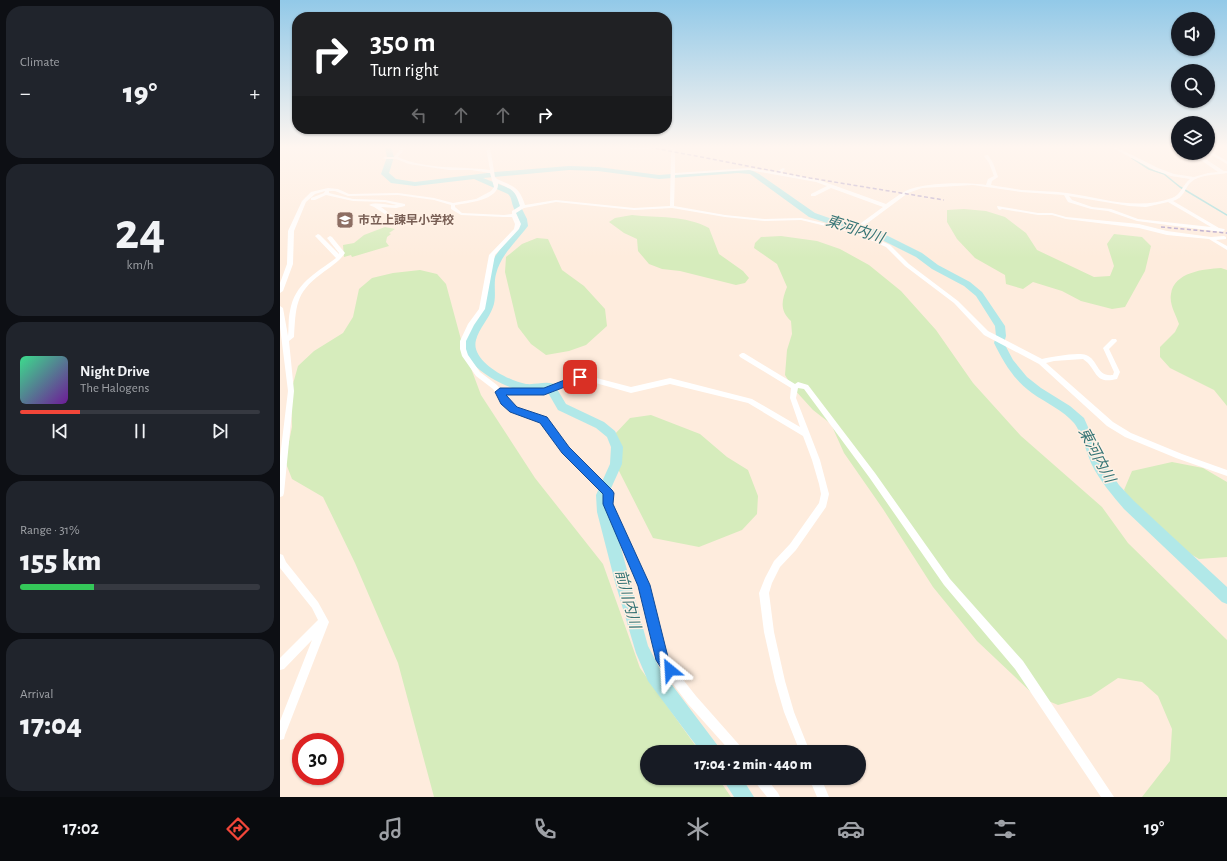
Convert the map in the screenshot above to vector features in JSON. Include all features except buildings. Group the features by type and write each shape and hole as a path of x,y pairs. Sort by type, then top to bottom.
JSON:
{"street":[{"path":"280,291 290,264 290,233 304,201 313,193 336,190 348,195 398,194 422,197 453,204 467,203 487,196 493,192 496,187 495,184"},
{"path":"507,184 519,194 522,208"},
{"path":"672,207 673,184"},
{"path":"826,184 886,206"},
{"path":"857,230 906,192 922,187 970,184"},
{"path":"974,184 1021,191 1065,194 1146,206 1172,200 1185,189 1187,184"},
{"path":"813,195 831,186"},
{"path":"313,199 327,192 353,200 385,201 403,205 396,207 373,205 391,217"},
{"path":"1065,194 1070,201 1091,208 1109,210 1137,220 1221,230 1172,200"},
{"path":"453,204 452,208 460,214 504,216 514,213 522,208 556,200 634,209 672,207 741,218 765,220 801,219 857,230 888,246 907,265 956,302 986,333 1041,362 1110,424 1128,435 1179,456 1227,473"},
{"path":"1172,200 1198,211"},
{"path":"1000,209 999,207 1038,214 1052,214 1066,218 1139,226 1167,233 1210,238 1224,238"},
{"path":"514,213 518,224 516,229 492,255 482,309 471,324 463,341 465,356 478,374 500,392 505,401 514,409 543,420 565,450 608,493 608,504 644,585 662,660 692,700 732,745"},
{"path":"318,236 339,258"},
{"path":"286,340 291,337 293,308 301,288 318,272 339,258 342,253 330,238"},
{"path":"1210,238 1227,248"},
{"path":"280,308 286,340 290,391 280,493"},
{"path":"1041,362 1054,359 1084,357 1088,359 1096,373 1109,379 1116,377 1117,372 1106,348 1114,340"},
{"path":"742,355 795,387 798,385 806,387 872,475 947,582 1019,665 1108,797"},
{"path":"500,392 544,392 585,377 631,390 670,381 750,401 806,434"},
{"path":"795,387 793,398 816,460 825,494 823,504 793,547 777,564 768,581 764,593 769,632 780,681 789,712 802,745"},
{"path":"280,558 282,564 315,604 324,622 280,735"},
{"path":"280,665 324,622"},
{"path":"765,785 774,797"},
{"path":"818,785 822,797"}],"green space":[{"path":"964,209 986,211 1005,217 1026,233 1037,250 1094,277 1110,276 1114,266 1107,244 1114,234 1142,237 1151,246 1145,271 1125,307 1112,309 1081,301 1062,291 1033,282 1023,289 1006,284 1005,275 975,258 957,239 947,222 947,210"},
{"path":"632,215 681,219 709,228 719,254 743,271 749,278 745,283 736,285 680,271 662,269 649,264 638,251 637,239 624,233 609,222 615,218"},
{"path":"385,227 395,229 389,233 391,234 387,237 386,242 389,246 352,257 351,255 344,257 343,245 354,243 364,235"},
{"path":"781,236 817,241 840,249 869,265 901,291 936,330 973,383 1021,436 1102,507 1128,543 1227,640 1227,797 1142,797 1170,761 1172,729 1158,696 1142,682 1118,678 1091,696 1058,705 1034,695 977,641 933,587 883,509 844,453 831,424 813,410 793,388 785,375 787,350 792,334 791,321 783,309 783,301 787,287 777,264 754,248 755,243 761,237"},
{"path":"537,238 548,239 562,270 584,286 605,309 607,326 586,345 569,351 546,355 531,344 518,327 505,272 506,257 522,244"},
{"path":"1221,268 1227,270 1227,406 1214,390 1170,368 1160,357 1160,347 1175,332 1179,324 1171,302 1173,287 1184,276 1191,273 1206,269"},
{"path":"420,270 437,274 446,284 463,347 481,395 535,478 603,564 640,668 695,745 640,745 640,785 723,785 731,797 434,797 398,663 355,563 323,497 292,479 285,461 292,427 291,391 298,366 314,351 343,333 353,317 359,289 372,278 393,273"},
{"path":"651,415 700,434 727,457 748,470 758,496 757,514 742,530 699,547 653,538 619,471 614,435 630,418"},
{"path":"1172,462 1203,468 1227,482 1227,557 1199,559 1170,542 1138,512 1124,490 1132,471"}],"waterway":[{"name":"前川内川","path":"493,184 511,192 516,198 516,205 523,219 524,226 502,252 494,266 490,282 490,303 471,339 471,352 482,366 500,378 526,388 550,387 562,407 600,425 611,434 617,447 616,464 602,495 604,512 641,648 654,675 707,745"},
{"name":"東河内川","path":"770,184 812,215 833,222 869,230 891,240 919,255 935,267 967,284 979,294 1000,326 1001,336 999,343 1009,362 1023,380 1037,391 1066,409 1080,421 1098,464 1115,489 1129,505 1227,597"},
{"path":"1177,184 1227,215"},
{"name":"前川内川","path":"736,785 745,797"}],"railway":[{"path":"848,184 944,200"},
{"path":"1161,227 1227,233"}],"place":[{"name":"市立上諫早小学校","path":"345,220"}],"route":[{"path":"580,377 544,392 500,392 505,401 514,409 543,420 565,450 608,493 608,504 644,585 662,660 670,670"}]}
